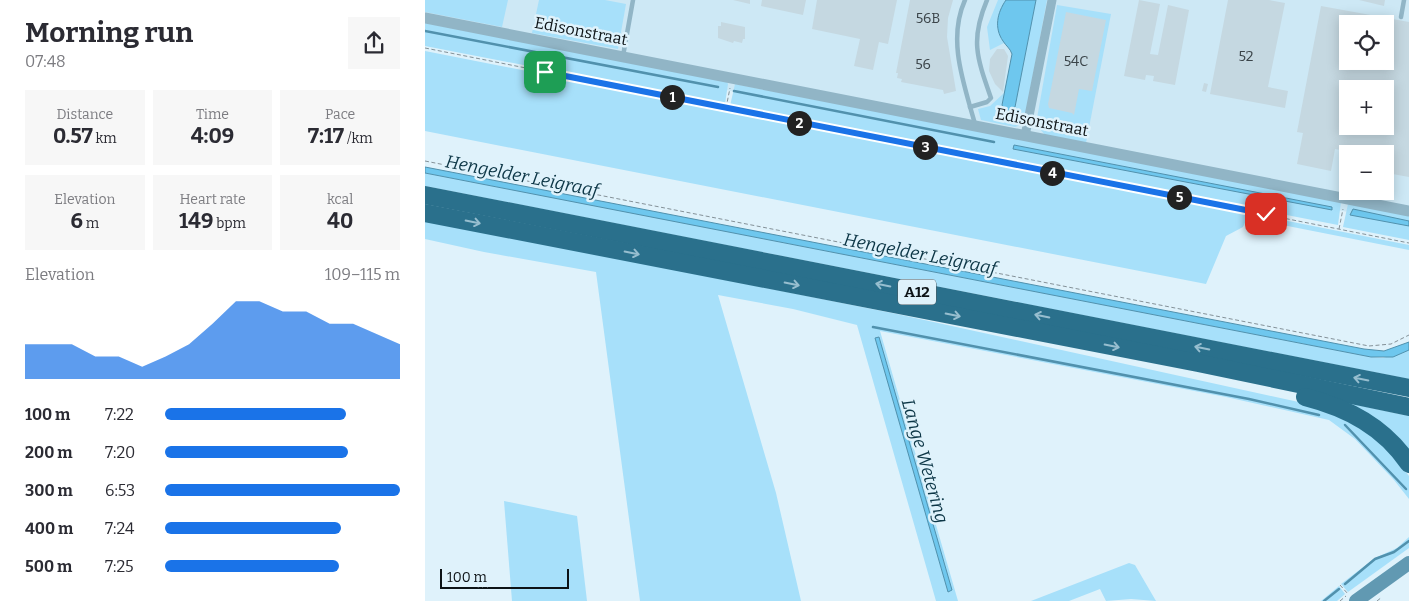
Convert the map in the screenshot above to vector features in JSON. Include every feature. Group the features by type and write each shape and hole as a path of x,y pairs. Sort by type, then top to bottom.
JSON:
{"highway":[{"name":"A12","path":"425,195 1409,388"},
{"name":"A12","path":"425,213 1198,363 1409,407"},
{"name":"A12","path":"1198,363 1348,410 1376,428 1398,449 1409,464"}],"main road":[{"path":"1352,598 1409,563"}],"street":[{"path":"1025,136 1052,0"},
{"name":"Edisonstraat","path":"425,18 1339,197"},
{"name":"Edisonstraat","path":"1355,200 1409,211"}],"lane":[{"path":"623,56 633,0"},
{"path":"965,0 955,34 961,72 975,126"},
{"path":"970,107 987,102 991,98 977,59 977,24 987,0"},
{"path":"1401,17 1404,0"}],"path":[{"path":"425,48 1409,243"},
{"path":"726,108 732,77"},
{"path":"425,161 1369,346 1391,344 1409,335"},
{"path":"1339,229 1345,200"},
{"path":"1340,585 1352,598"}],"shaded area":[{"path":"425,0 1409,0 1409,224 425,31"},
{"path":"425,0 508,0 502,27 425,12"},
{"path":"539,0 605,0 626,4 618,49 532,33"},
{"path":"998,0 1006,0 997,21 1004,43 990,50 987,27"},
{"path":"1006,0 1036,0 1015,107 1006,113 1002,105 1012,54 1000,36 998,20 1000,10"},
{"path":"1036,0 1047,0 1025,118 1021,125 1015,127 981,120 978,109 990,106 1004,93 1002,105 1006,112 1015,107"},
{"path":"1057,5 1111,14 1086,143 1045,135 1036,124"},
{"path":"425,23 727,82 725,104 425,46"},
{"path":"425,51 1409,245 1409,250 1247,218 1243,227 1226,236 1206,284 425,131"},
{"path":"735,84 1341,202 1338,225 730,106"},
{"path":"1014,145 1332,207 1332,210 1013,149"},
{"path":"425,167 1364,349 1384,351 1409,342 1409,350 1393,357 1371,357 425,173"},
{"path":"425,173 1371,357 1383,358 1409,350 1409,379 425,186"},
{"path":"1348,204 1409,215 1409,240 1343,227"},
{"path":"1353,209 1409,221 1409,226 1350,215"},
{"path":"425,220 897,314 1317,406 1362,426 1396,459 1409,476 1409,499 1394,480 1355,439 1329,420 1226,397 880,331 958,601 936,601 857,325 793,309 718,295 776,493 801,601 640,601 596,272 484,252 425,239"},
{"path":"879,337 952,590 948,592 875,338"},
{"path":"1334,400 1409,416 1409,459"},
{"path":"504,501 577,516 587,601 512,601"},
{"path":"1409,537 1409,548 1348,592 1341,584 1375,558 1397,548"},
{"path":"1129,563 1135,565 1156,601 1131,599 1106,601 1100,589 1069,601 1031,601"},
{"path":"1339,586 1345,594 1337,601 1321,601"}],"building":[{"path":"733,0 750,0 750,4"},
{"path":"762,0 806,0 803,15 761,6"},
{"path":"817,0 897,0 888,44 879,42 873,70 854,66 860,39 812,29"},
{"path":"910,0 953,0 948,18 947,37 956,91 944,94 943,90 901,82 902,79 897,78 898,73 896,73"},
{"path":"1139,0 1160,4 1150,54 1158,55 1168,5 1189,10 1175,85 1153,81 1154,76 1146,75 1145,80 1124,76"},
{"path":"1228,0 1269,0 1285,3 1268,87 1288,91 1285,108 1210,94"},
{"path":"1359,0 1385,0 1384,6"},
{"path":"1321,6 1370,15 1339,15 1339,70 1394,70 1394,19 1409,22 1409,177 1394,174 1394,145 1339,145 1339,150 1335,149 1331,171 1297,164 1303,133 1297,132"},
{"path":"1066,12 1106,20 1092,91 1079,89 1074,115 1049,108 1048,104"},
{"path":"721,22 745,27 745,39 743,39 742,43 734,41 733,43 718,38 718,26 721,26"},
{"path":"997,49 1004,49 1008,56 1003,92 995,84 989,71 990,59"},
{"path":"1204,83 1208,84 1206,92 1202,91"}],"waterway":[{"path":"425,31 718,87"},
{"path":"734,91 994,142"},
{"path":"873,327 1249,399 1319,415"},
{"path":"1345,425 1406,489"},
{"path":"1345,584 1375,559 1394,552 1409,541"},
{"path":"1324,601 1339,589"}],"route":[{"path":"545,72 1266,214"}],"water label":[{"name":"Hengelder Leigraaf","path":"522,176"},
{"name":"Hengelder Leigraaf","path":"920,254"},
{"name":"Lange Wetering","path":"925,461"}]}
